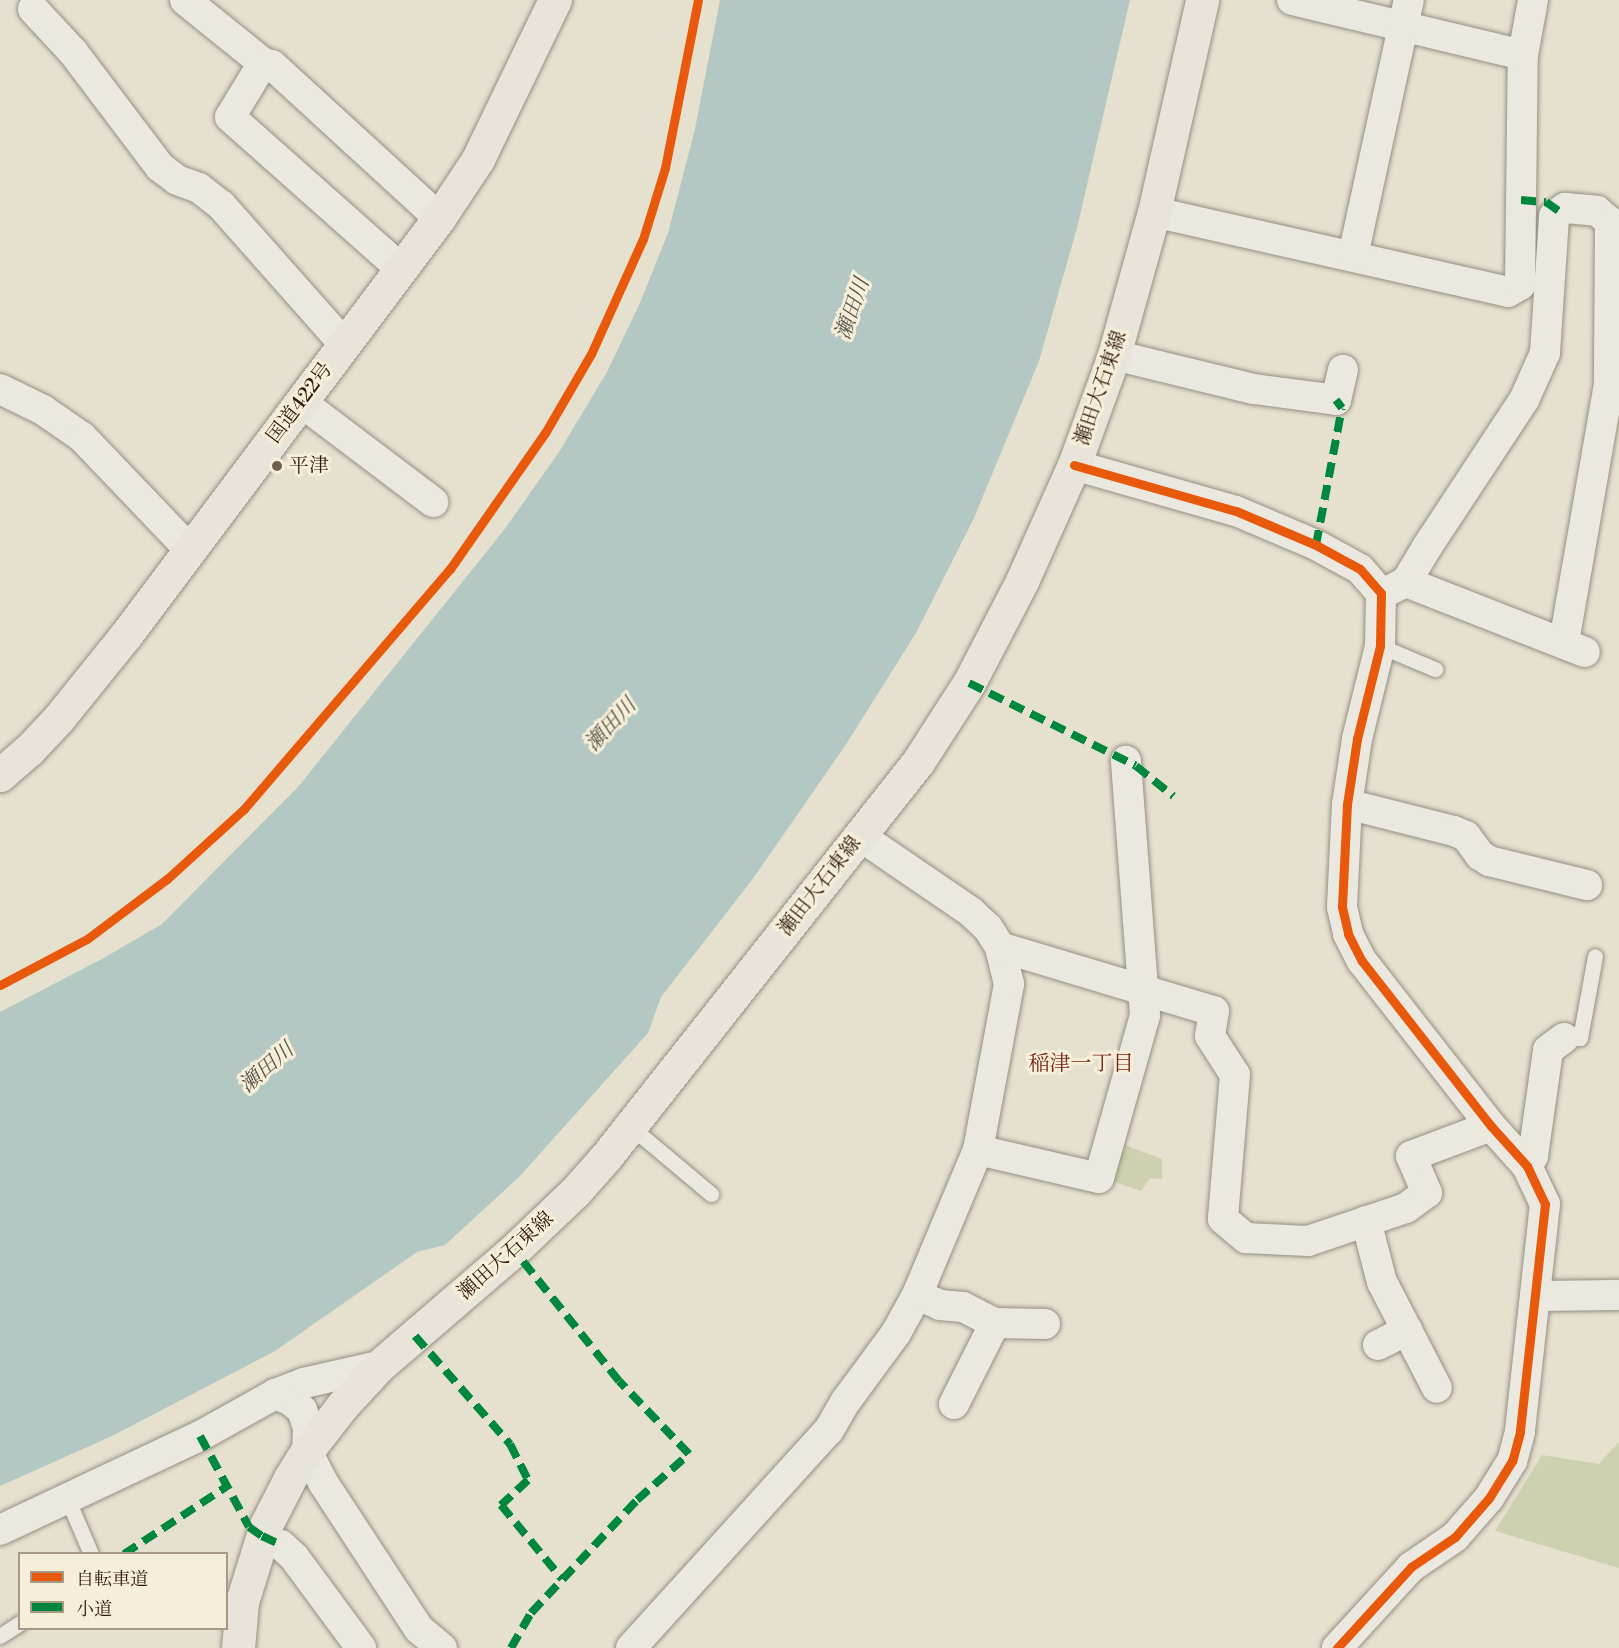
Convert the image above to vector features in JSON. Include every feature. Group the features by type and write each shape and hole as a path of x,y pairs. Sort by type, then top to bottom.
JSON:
{"main road":[{"name":"国道422号","path":"0,775 29,750 59,718 345,345 439,218 478,159 555,0"},
{"name":"瀬田大石東線","path":"238,1648 242,1602 266,1525 307,1451 342,1406 379,1366 457,1301 575,1192 630,1126 918,762 969,683 1022,581 1074,465 1114,355 1154,212 1202,0"}],"street":[{"path":"186,0 263,63 273,65 439,218"},
{"path":"1292,0 1406,13 1523,55"},
{"path":"1154,212 1508,292 1520,285 1523,55 1533,0"},
{"path":"33,9 73,51 160,167 177,180 199,188 220,205 345,345"},
{"path":"1353,256 1406,13"},
{"path":"263,63 230,117 401,269"},
{"path":"1074,465 1236,511 1296,536 1394,588 1575,647 1609,384 1610,222 1597,211 1565,208 1554,216 1545,353 1524,400 1427,547 1394,588 1357,739 1347,804 1342,907 1348,934 1362,961 1491,1126 1527,1166 1545,1204 1520,1432 1512,1461 1489,1498 1455,1537 1411,1567 1337,1648"},
{"path":"1114,355 1254,389 1336,400 1343,370"},
{"path":"0,389 43,410 82,437 189,550"},
{"path":"301,402 433,502"},
{"path":"978,1150 1099,1178 1145,1016 1141,989 1126,761"},
{"path":"1347,804 1466,836 1479,855 1489,861 1587,885"},
{"path":"631,1648 829,1430 846,1401 896,1333 918,1295 978,1150 1009,984 1000,947 988,928 971,912 860,836"},
{"path":"1000,947 1214,1011 1210,1036 1235,1075 1223,1219 1246,1238 1308,1241 1406,1208 1426,1193 1411,1156 1491,1126"},
{"path":"1527,1166 1533,1156 1548,1050 1564,1038"},
{"path":"1366,1221 1382,1282 1437,1388"},
{"path":"918,1295 940,1305 963,1307 995,1323 1045,1324"},
{"path":"1535,1296 1619,1295"},
{"path":"954,1404 995,1323"},
{"path":"1378,1345 1407,1330"},
{"path":"0,1530 200,1436 275,1394 304,1383 379,1366"},
{"path":"275,1394 290,1400 302,1410 308,1427 307,1451 324,1484 418,1629 442,1648"},
{"path":"281,1545 294,1557 361,1648"}],"lane":[{"path":"1380,646 1435,669"},
{"path":"1564,1038 1580,1038 1595,956"},
{"path":"630,1126 711,1194"},
{"path":"68,1498 90,1552"},
{"path":"0,1636 18,1624"}],"green space":[{"path":"1125,1145 1162,1159 1162,1179 1150,1178 1141,1191 1112,1181"},
{"path":"1619,1442 1619,1568 1495,1531 1542,1455 1599,1464"}],"water":[{"name":"瀬田川","path":"720,0 1130,0 1077,228 1039,361 974,518 916,633 845,746 752,880 661,997 648,1033 520,1176 445,1245 417,1252 275,1351 112,1436 0,1486 0,1012 102,959 162,924 298,787 504,530 559,452 607,372 640,303 668,233 695,129"}],"marked path":[{"path":"1521,200 1546,202 1559,211"},
{"path":"1316,545 1342,408 1336,400"},
{"path":"969,683 1136,766 1173,796"},
{"path":"511,1648 531,1613 637,1500 689,1454 619,1381 514,1250"},
{"path":"415,1336 510,1444 528,1480 501,1505 562,1579"},
{"path":"200,1436 249,1527 281,1545"},
{"path":"127,1552 226,1487"}],"cycle path":[{"path":"0,985 87,939 167,879 244,809 450,569 545,433 591,354 643,239 665,168 698,0"},
{"path":"1074,465 1236,511 1316,545 1360,569 1381,593 1380,646 1357,739 1347,804 1342,907 1348,934 1362,961 1491,1126 1527,1166 1545,1204 1520,1432 1512,1461 1489,1498 1455,1537 1411,1567 1337,1648"}],"place":[{"name":"平津","path":"277,466"}],"district":[{"name":"稲津一丁目","path":"1081,1064"}]}
